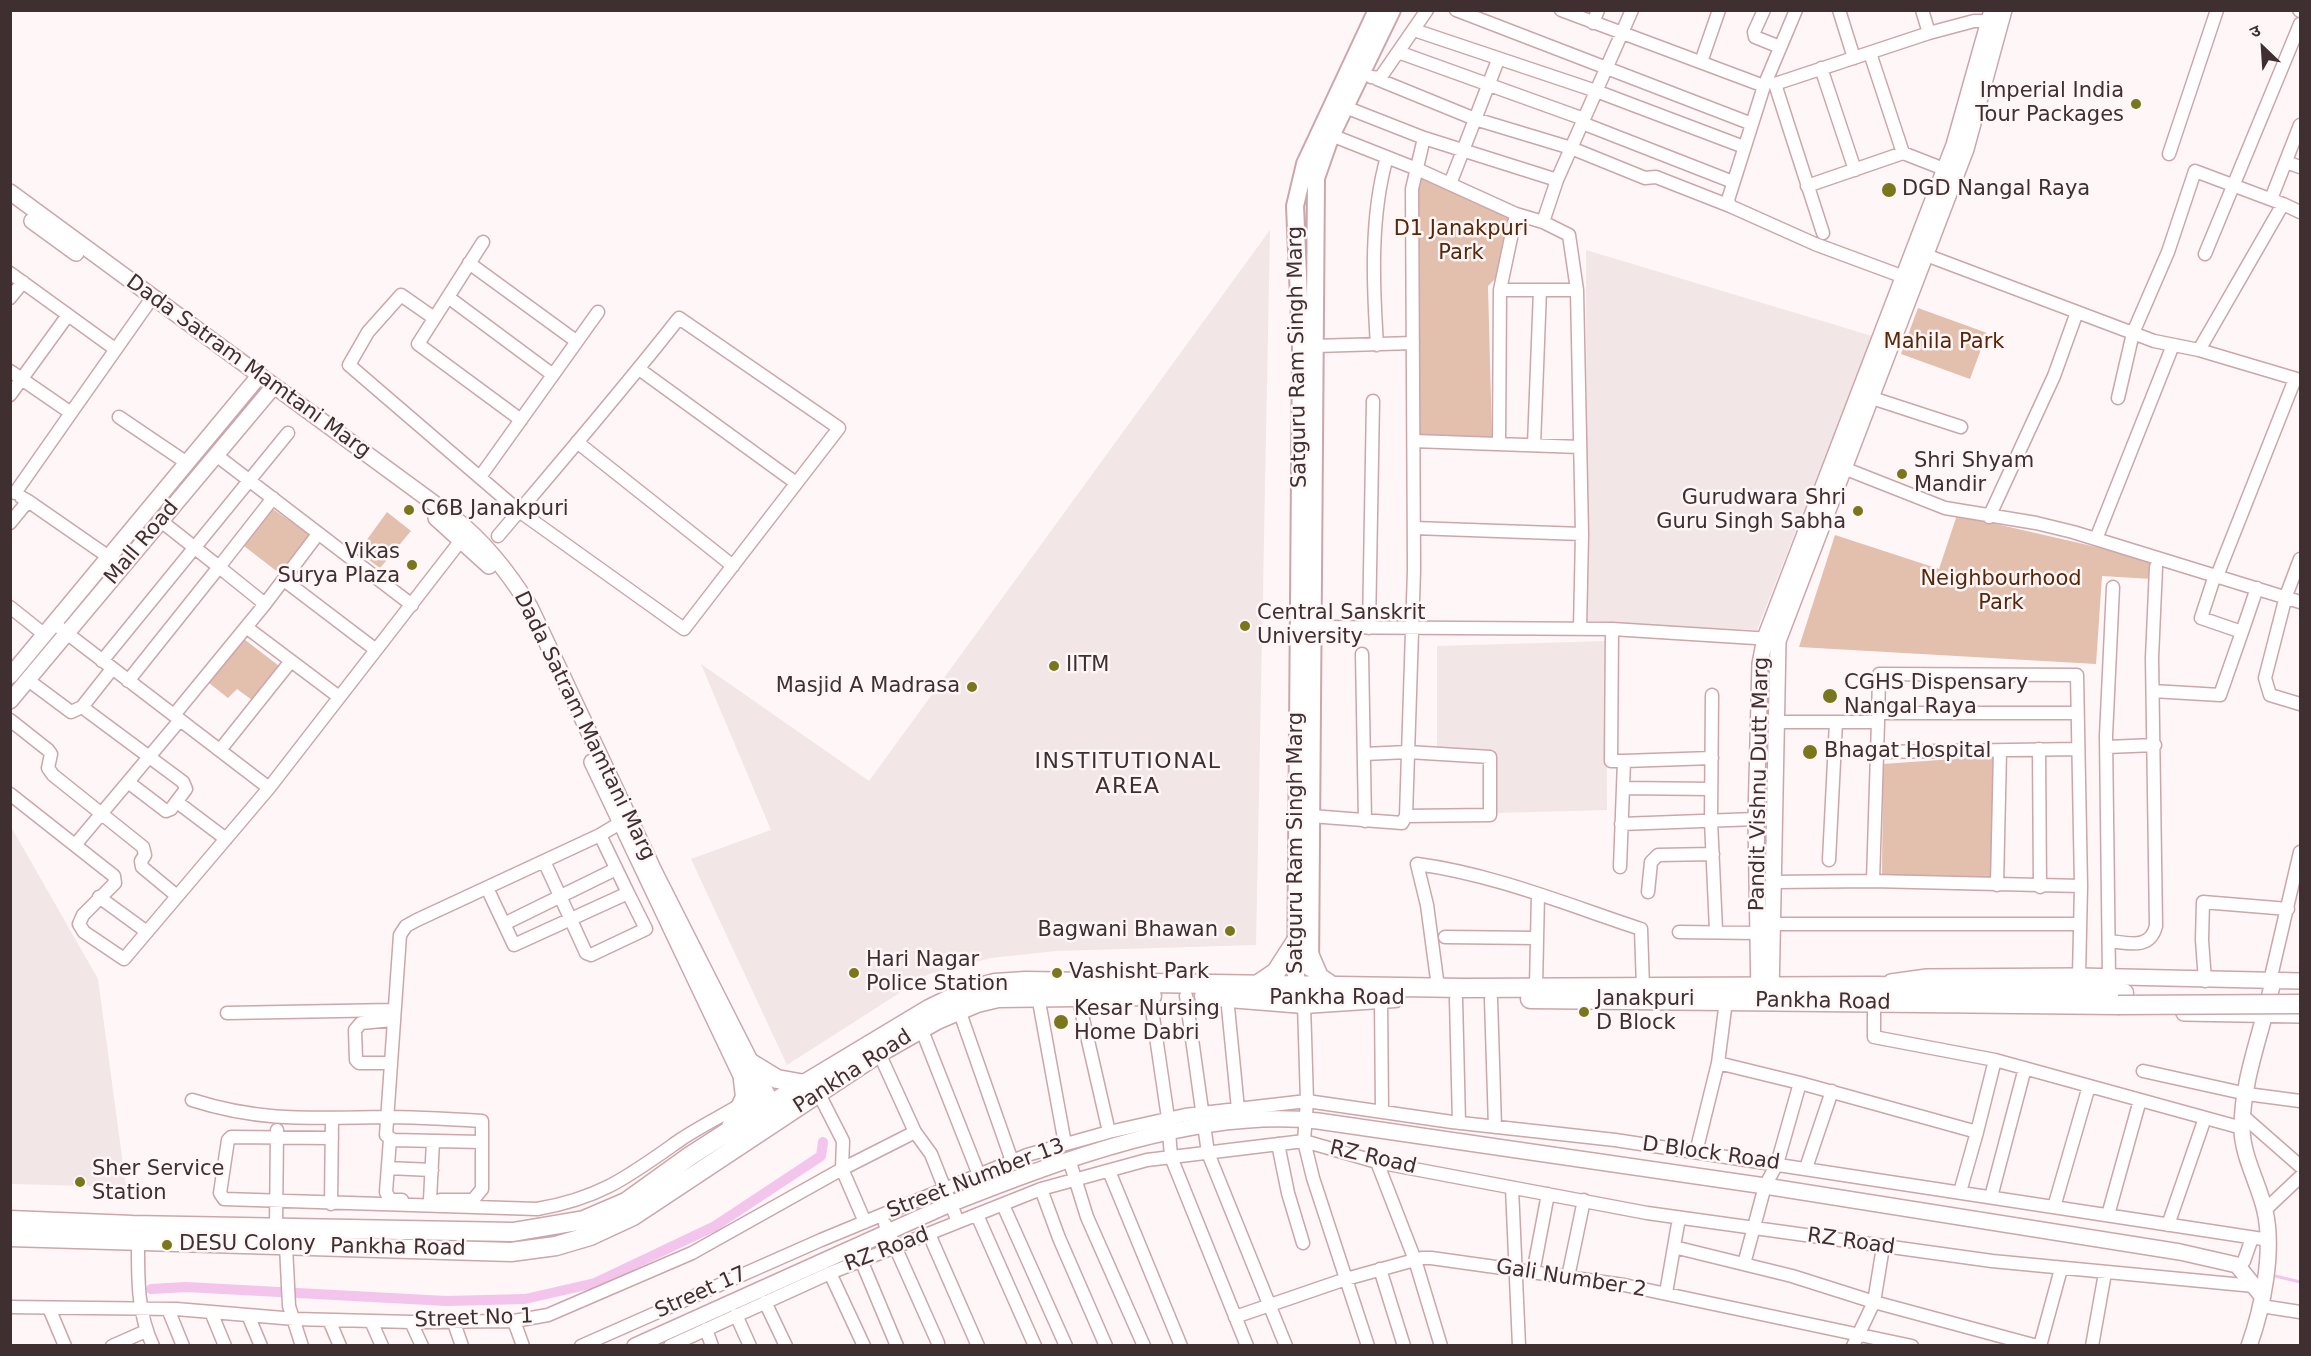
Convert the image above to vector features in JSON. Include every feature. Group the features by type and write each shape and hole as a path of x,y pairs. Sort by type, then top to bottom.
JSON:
{"main road":[{"name":"Satguru Ram Singh Marg","path":"1303,986 1310,956 1311,816 1305,627 1301,344 1295,206 1305,164 1377,10"},
{"name":"Satguru Ram Singh Marg","path":"1304,1004 1296,941 1316,346 1316,178 1331,135 1345,107 1369,76 1392,10"},
{"path":"1257,985 1276,972 1296,941"},
{"path":"1310,956 1319,977 1332,986"},
{"name":"Pankha Road","path":"812,1088 929,1009 968,990 995,983 1035,981 1303,986 1643,987 1765,994 2301,1004"},
{"name":"Pankha Road","path":"2121,999 2301,992"},
{"name":"Pankha Road","path":"10,1220 513,1232 584,1220 626,1202 728,1131 879,1053 921,1028 959,1011 998,998 1186,996 1304,1004 1381,998 1726,1001 1765,994"},
{"path":"749,1062 777,1079 812,1088"},
{"path":"743,1080 764,1113"},
{"name":"Pankha Road","path":"10,1237 440,1248 511,1252 556,1246 590,1236 633,1216 764,1113"}],"street":[{"path":"1369,76 1380,78 1427,10"},
{"path":"1456,10 1752,124"},
{"path":"1561,10 1764,86"},
{"path":"1593,23 1599,10"},
{"path":"1543,222 1557,180 1632,10"},
{"path":"1701,62 1719,10"},
{"path":"1764,10 1754,32 1755,37 1780,47"},
{"path":"1730,206 1728,200 1733,182 1764,86 1796,10"},
{"path":"1839,10 1854,58"},
{"path":"1922,10 1929,33"},
{"name":"Pandit Vishnu Dutt Marg","path":"1765,994 1758,933 1756,819 1760,673 1904,277 1920,253 1966,149 2004,10"},
{"path":"2169,154 2217,10"},
{"path":"1823,232 1775,84 1929,33 1991,16"},
{"name":"Pandit Vishnu Dutt Marg","path":"1765,994 1772,924 1775,722 1771,640 1846,469 1872,398 1920,253 1944,169 1964,119 1991,16"},
{"path":"2205,254 2301,24"},
{"path":"1414,30 1596,91 1744,147"},
{"path":"1398,52 1489,84 1733,182"},
{"path":"1870,53 1904,153"},
{"path":"1450,184 1498,60"},
{"path":"1821,68 1855,170"},
{"path":"1369,76 1475,119 1571,148 1645,178 1656,177 1730,206 1815,244 1904,277"},
{"path":"1345,107 1424,138 1557,180"},
{"path":"2199,350 2277,202 2286,162 2301,125"},
{"path":"1331,135 1417,169 1516,214 1543,222 1569,236 1577,290 1582,534 1580,629"},
{"path":"1311,816 1402,823 1406,816 1413,629 1413,189 1424,138"},
{"path":"1807,186 1904,153 1944,169"},
{"path":"1377,345 1374,294 1379,184 1387,157"},
{"path":"2286,162 2301,167"},
{"path":"2118,398 2133,333 2168,252 2195,171 2301,212"},
{"name":"Dada Satram Mamtani Marg","path":"10,192 256,379 454,518 472,533 511,576 530,607 655,873 749,1062 764,1113"},
{"name":"Dada Satram Mamtani Marg","path":"10,205 147,305 256,379"},
{"path":"1499,444 1500,290 1516,214"},
{"path":"483,242 418,344 521,420"},
{"path":"1920,253 2133,333 2298,379 2216,576 2201,618 2242,632"},
{"path":"469,263 576,342"},
{"path":"10,273 115,349"},
{"path":"10,298 23,282"},
{"path":"1500,290 1577,290"},
{"path":"1534,445 1540,290"},
{"path":"434,318 401,295 368,332 349,365 519,511 684,629 839,428 679,318 639,369 577,442 519,511 498,536"},
{"path":"448,297 553,375"},
{"path":"122,567 13,491 147,305"},
{"path":"480,477 598,312"},
{"path":"1989,517 2054,376 2077,312"},
{"path":"10,395 68,315"},
{"path":"1316,346 1413,343"},
{"path":"2096,539 2173,345"},
{"path":"639,369 796,483"},
{"path":"10,371 71,413"},
{"name":"Mall Road","path":"10,676 256,379"},
{"name":"Dada Satram Mamtani Marg","path":"271,390 462,539 502,581 551,670 620,823 743,1080"},
{"name":"Mall Road","path":"10,701 271,390"},
{"path":"1872,398 1961,427"},
{"path":"1370,628 1373,401"},
{"path":"119,417 187,463"},
{"path":"28,680 66,710 71,711 82,707 107,665 194,548 288,433"},
{"path":"1414,441 1580,447"},
{"path":"577,442 733,566"},
{"path":"216,455 412,605"},
{"path":"1846,469 1945,508 2036,523 2096,539 2301,602"},
{"path":"128,681 273,498"},
{"path":"10,524 28,501"},
{"path":"161,521 265,603"},
{"path":"1414,528 1582,534"},
{"path":"75,844 148,758 318,534"},
{"path":"10,794 114,876 115,883 99,897 79,924 84,932 124,959 269,788 462,539"},
{"path":"2301,559 2286,596 2265,678 2270,695 2301,704"},
{"path":"2109,942 2147,942 2153,937 2156,926 2153,691 2156,567"},
{"path":"284,580 376,650"},
{"path":"2109,977 2107,747 2113,587"},
{"path":"2153,691 2220,695 2257,588"},
{"path":"10,607 50,629 67,634 269,788"},
{"path":"246,627 339,697"},
{"path":"1305,627 1612,629 1771,640"},
{"path":"1612,629 1611,761 1712,758"},
{"path":"1362,654 1365,821"},
{"path":"220,750 291,661"},
{"path":"1872,881 1879,674 2077,675 2081,886 2079,976"},
{"path":"1712,695 1711,821 1716,930"},
{"path":"82,707 185,785 184,792 177,802 166,811 128,782"},
{"path":"1775,722 1836,722 1878,717 2077,713"},
{"path":"10,720 48,750 51,754 48,768 53,775 143,847 145,855 141,861 142,867 177,896"},
{"path":"1829,860 1836,722"},
{"path":"2107,747 2155,745"},
{"path":"2039,749 2040,886"},
{"path":"1876,752 2078,749"},
{"path":"1997,885 2000,751"},
{"path":"1364,754 1408,752 1490,757 1490,815 1406,816"},
{"path":"1620,867 1624,761"},
{"path":"1623,788 1712,789"},
{"path":"177,802 225,839"},
{"path":"1621,824 1756,819"},
{"path":"481,1142 390,1139 386,1135 400,935 406,926 600,835 620,823"},
{"path":"544,861 586,953 596,953 646,929 600,835"},
{"path":"2249,1346 2269,1240 2265,1210 2243,1122 2271,981 2301,852"},
{"path":"1648,892 1651,862 1658,855 1713,854"},
{"path":"1438,987 1427,905 1416,864 1449,868 1538,894 1641,929 1643,987"},
{"path":"504,924 616,869"},
{"path":"1772,882 1872,881 2081,886"},
{"path":"487,888 514,945 628,893"},
{"path":"1536,987 1538,894"},
{"path":"99,897 147,932"},
{"path":"2205,981 2203,902 2288,909"},
{"path":"1772,924 2080,924"},
{"path":"1679,932 1716,930 1758,933"},
{"path":"1445,937 1537,938"},
{"path":"1875,995 1901,978 1927,977 2079,976 2205,981 2301,981"},
{"path":"1875,995 1906,1011 2301,1015"},
{"path":"1875,995 1874,1037 1995,1060 2205,1118 2243,1122 2301,1166"},
{"path":"1038,996 1065,1144"},
{"path":"1150,996 1171,1157 1247,1346"},
{"path":"1186,996 1208,1153 1286,1346"},
{"path":"1078,997 1109,1132"},
{"path":"1227,997 1238,1108"},
{"path":"1381,998 1382,1112"},
{"path":"1456,999 1459,1123"},
{"path":"1491,999 1495,1127"},
{"path":"1696,1152 1718,1063 1726,1001"},
{"path":"1304,1004 1307,1101 1304,1142 1313,1178 1368,1346"},
{"path":"959,1011 1012,1161"},
{"path":"227,1013 393,1015"},
{"path":"390,1063 359,1063 356,1060 355,1030 361,1023 393,1015"},
{"path":"921,1028 979,1175"},
{"path":"879,1053 915,1132 931,1154 958,1222"},
{"path":"1960,1192 1995,1060"},
{"path":"1718,1063 1832,1091 1977,1132"},
{"path":"1991,1197 2025,1068"},
{"path":"2142,1071 2247,1094 2301,1101"},
{"path":"1744,1264 1765,1186 1777,1164 1800,1083"},
{"path":"2054,1207 2089,1086"},
{"path":"812,1088 843,1141 842,1169 865,1222"},
{"path":"1806,1168 1832,1091"},
{"path":"192,1100 245,1115 277,1119 386,1117 483,1120 482,1189 473,1200 390,1200 386,1192 390,1139"},
{"path":"2108,1215 2140,1100"},
{"name":"D Block Road","path":"1203,1119 1238,1108 1307,1101 1459,1123 1696,1152 2269,1240"},
{"path":"332,1138 236,1137 228,1140 220,1193 224,1199 278,1202 537,1209 562,1205 608,1189 642,1169 682,1139 764,1113"},
{"path":"331,1204 332,1118"},
{"path":"2168,1225 2205,1118"},
{"path":"276,1228 277,1119"},
{"path":"635,1346 673,1341 888,1233 951,1204 1168,1125 1203,1119 1305,1120 1765,1186 2169,1250 2229,1262 2238,1267 2259,1296"},
{"name":"Street Number 13","path":"821,1240 1012,1161 1109,1132 1168,1125"},
{"name":"Street No 1","path":"10,1307 141,1309 248,1315 290,1312 329,1320 411,1322 514,1321 548,1315 692,1253 842,1169 915,1132"},
{"path":"430,1200 433,1141"},
{"name":"RZ Road","path":"673,1341 861,1260 1041,1189 1147,1160 1304,1142 1377,1162 1679,1218 1883,1247 2105,1273 2259,1296 2301,1312"},
{"path":"1278,1144 1288,1193 1303,1243"},
{"path":"1069,1160 1087,1217 1144,1346"},
{"path":"1377,1162 1415,1260 1441,1346"},
{"path":"388,1168 432,1170"},
{"path":"1109,1171 1181,1346"},
{"path":"2265,1210 2301,1177"},
{"path":"1512,1188 1519,1346"},
{"path":"1041,1189 1059,1238 1106,1346"},
{"path":"1533,1273 1548,1194"},
{"path":"1568,1277 1584,1200"},
{"path":"1003,1205 1066,1346"},
{"path":"881,1215 937,1345"},
{"path":"977,1215 1035,1346"},
{"path":"1666,1293 1679,1218"},
{"path":"929,1234 978,1346"},
{"path":"2238,1267 2244,1261 2252,1238"},
{"name":"Street 17","path":"581,1346 821,1240"},
{"path":"138,1242 139,1296 146,1331 153,1346"},
{"path":"286,1245 290,1312 302,1346"},
{"path":"1674,1247 1792,1276 1874,1302 2038,1346 2061,1269"},
{"path":"1853,1346 1874,1302 1883,1247"},
{"name":"Gali Number 2","path":"1235,1317 1346,1279 1431,1257 1666,1293 1912,1346"},
{"path":"861,1260 897,1346"},
{"path":"1380,1269 1404,1346"},
{"path":"830,1273 864,1346"},
{"path":"2092,1346 2105,1273"},
{"path":"765,1302 786,1346"},
{"path":"49,1308 65,1346"},
{"path":"168,1310 183,1346"},
{"path":"211,1312 225,1346"},
{"path":"248,1315 261,1346"},
{"path":"736,1315 750,1346"},
{"path":"329,1320 340,1346"},
{"path":"453,1320 462,1346"},
{"path":"371,1321 382,1346"},
{"path":"514,1321 523,1346"},
{"path":"411,1322 422,1346"},
{"path":"705,1329 712,1346"},
{"path":"112,1346 146,1331"}],"shaded area":[{"name":"INSTITUTIONAL AREA","path":"1270,230 1256,945 1056,951 991,958 929,974 787,1065 691,859 771,830 701,664 869,781"},
{"path":"1586,250 1872,336 1757,630 1587,622"},
{"path":"1606,641 1607,810 1495,813 1495,750 1437,750 1437,646"},
{"path":"10,825 98,979 126,1187 11,1184"}],"green space":[{"name":"D1 Janakpuri Park","path":"1420,178 1511,215 1499,275 1488,286 1492,437 1419,437 1417,190"},
{"name":"Mahila Park","path":"1918,308 1987,333 1970,379 1901,354"},
{"path":"273,509 310,535 279,573 244,546"},
{"path":"387,512 411,531 380,568 358,552"},
{"name":"Neighbourhood Park","path":"1957,515 2153,560 2152,579 2102,576 2096,664 1799,647 1835,535 1939,569"},
{"path":"244,639 279,666 252,700 237,689 228,698 209,683"},
{"path":"1995,756 1992,880 1882,876 1883,764"}],"waterway":[{"path":"151,1289 186,1287 446,1301 525,1299 595,1283 715,1226 821,1156 823,1142"},
{"path":"2271,1275 2300,1282"}],"place":[{"name":"Imperial India Tour Packages","path":"2136,104"},
{"name":"DGD Nangal Raya","path":"1889,190"},
{"name":"Shri Shyam Mandir","path":"1902,474"},
{"name":"C6B Janakpuri","path":"409,510"},
{"name":"Gurudwara Shri Guru Singh Sabha","path":"1858,511"},
{"name":"Vikas Surya Plaza","path":"412,565"},
{"name":"Central Sanskrit University","path":"1245,626"},
{"name":"IITM","path":"1054,666"},
{"name":"Masjid A Madrasa","path":"972,687"},
{"name":"CGHS Dispensary Nangal Raya","path":"1830,696"},
{"name":"Bhagat Hospital","path":"1810,752"},
{"name":"Bagwani Bhawan","path":"1230,931"},
{"name":"Hari Nagar Police Station","path":"854,973"},
{"name":"Vashisht Park","path":"1057,973"},
{"name":"Janakpuri D Block","path":"1584,1012"},
{"name":"Kesar Nursing Home Dabri","path":"1061,1022"},
{"name":"Sher Service Station","path":"80,1182"},
{"name":"DESU Colony","path":"167,1245"}],"district":[{"name":"INSTITUTIONAL AREA","path":"1128,774"}]}
